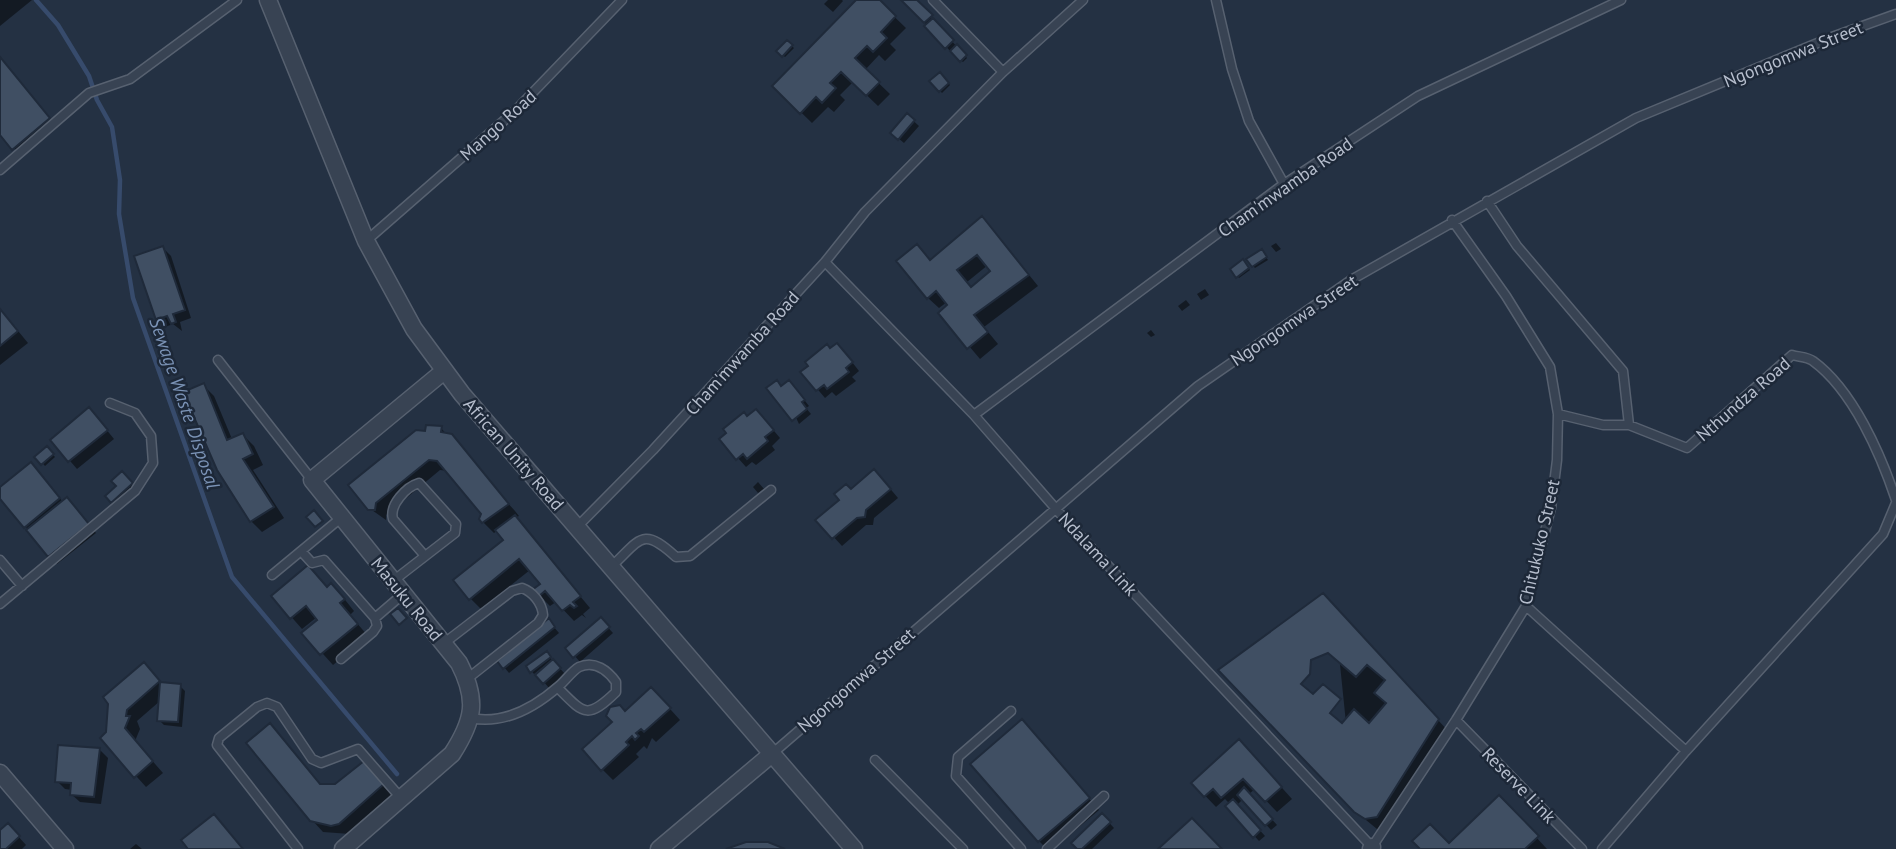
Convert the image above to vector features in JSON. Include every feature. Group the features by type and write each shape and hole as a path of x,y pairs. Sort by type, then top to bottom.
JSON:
{"street":[{"name":"African Unity Road","path":"268,0 366,241 388,286 444,371 854,849"},
{"path":"312,480 444,371"},
{"name":"Masuku Road","path":"312,480 443,643 467,679 472,696 470,718 464,735 452,754 343,849"},
{"path":"659,849 774,753"},
{"path":"0,773 65,849"}],"lane":[{"path":"0,170 89,93 130,79 237,0"},
{"name":"Mango Road","path":"366,241 515,111 622,0"},
{"path":"933,0 1003,72"},
{"name":"Cham'mwamba Road","path":"577,527 653,450 825,262 865,212 1003,72 1083,0"},
{"path":"1216,0 1232,69 1250,121 1284,184"},
{"name":"Cham'mwamba Road","path":"974,415 1284,184 1418,96 1621,0"},
{"name":"Ngongomwa Street","path":"774,753 1054,507 1198,386 1351,280 1452,220 1636,118 1896,14"},
{"path":"1487,201 1517,246 1623,371 1629,425"},
{"name":"Chitukuko Street","path":"1371,848 1456,720 1526,606 1551,508 1557,460 1558,414 1550,367 1506,296 1452,220"},
{"name":"Ndalama Link","path":"825,262 974,415 1054,507 1371,848"},
{"name":"Nthundza Road","path":"1558,414 1603,425 1629,425 1687,448 1792,355 1811,359 1842,391 1882,460 1896,502 1883,534 1686,751 1602,849"},
{"path":"218,360 312,480"},
{"path":"0,604 135,491 153,463 151,436 135,413 110,403"},
{"path":"375,618 425,556 455,533 456,524 419,483 413,485 395,504 391,513 393,519 425,556"},
{"path":"611,567 640,540 648,538 663,543 676,556 690,556 771,490"},
{"path":"272,575 342,517"},
{"path":"301,551 312,563 324,560 329,564 375,618 377,626 373,632 341,659"},
{"path":"0,560 22,586"},
{"path":"443,643 512,591 522,588 530,591 542,607 543,615 538,623 467,679"},
{"path":"1526,606 1686,751"},
{"path":"470,718 486,721 504,719 521,712 558,688 578,667 589,665 603,668 616,682 616,692 597,710 588,712 579,709 558,688"},
{"path":"298,849 217,745 219,738 257,707 267,703 277,708 313,759 321,763 358,750 401,798"},
{"path":"1011,711 958,757 956,776 1021,849"},
{"name":"Reserve Link","path":"1456,720 1582,849"},
{"path":"875,760 962,849"},
{"path":"1047,849 1104,796"}],"building":[{"path":"856,0 880,0 896,16 881,32 887,38 873,52 867,46 855,58 880,82 866,96 841,72 830,83 836,88 822,103 816,97 800,114 772,86"},
{"path":"901,0 917,0 933,15 924,23"},
{"path":"933,18 954,40 945,49 924,26"},
{"path":"787,40 793,45 782,57 776,51"},
{"path":"957,44 967,55 960,62 950,51"},
{"path":"0,57 50,118 12,150 0,135"},
{"path":"940,72 949,83 939,92 929,81"},
{"path":"907,113 915,120 898,140 890,133"},
{"path":"982,216 1029,275 974,315 988,332 967,349 938,313 947,305 936,291 927,299 896,261 917,244 930,260","holes":["977,255 990,271 971,287 957,270"]},
{"path":"163,246 185,310 173,314 176,322 171,324 167,316 156,320 134,256"},
{"path":"1262,249 1267,257 1252,267 1246,259"},
{"path":"1243,259 1249,268 1236,278 1230,269"},
{"path":"0,309 18,331 0,346"},
{"path":"837,343 853,362 846,368 849,372 827,389 824,385 816,391 800,372 808,366 805,362 827,344 830,348"},
{"path":"777,380 781,386 789,380 805,400 802,402 807,409 792,421 766,388"},
{"path":"204,383 227,440 243,433 253,454 243,459 274,507 250,522 217,470 183,392"},
{"path":"89,407 108,430 68,462 50,440"},
{"path":"756,409 774,430 765,437 768,441 747,459 743,454 736,460 719,439 726,433 723,429 744,412 747,416"},
{"path":"426,425 442,426 441,432 452,434 509,504 482,523 479,519 481,514 437,461 429,460 376,503 375,510 368,510 348,485 416,430 425,431"},
{"path":"47,446 54,454 41,465 34,457"},
{"path":"31,462 60,498 24,528 0,499 0,487"},
{"path":"874,469 891,489 866,510 865,517 857,518 832,539 815,520 839,500 834,494 846,484 851,489"},
{"path":"122,471 133,483 111,503 105,496 116,486 111,481"},
{"path":"67,497 89,524 48,557 26,530"},
{"path":"314,510 323,521 315,527 306,517"},
{"path":"515,515 581,596 573,602 577,606 574,608 570,605 562,611 545,591 538,597 532,590 540,584 519,559 469,600 453,580 503,540 495,530"},
{"path":"308,565 327,587 331,583 345,599 340,603 358,624 320,655 301,633 317,620 306,606 290,619 271,596"},
{"path":"1323,593 1439,719 1377,817 1365,819 1354,812 1218,670"},
{"path":"398,608 407,618 399,625 390,614"},
{"path":"601,617 610,627 573,658 565,648"},
{"path":"549,618 555,627 503,669 497,661"},
{"path":"547,651 551,657 530,673 526,666"},
{"path":"1328,653 1356,677 1367,665 1385,680 1374,693 1386,703 1369,723 1354,709 1342,723 1330,713 1341,699 1323,684 1313,694 1301,684 1310,674 1311,660"},
{"path":"553,659 561,668 543,684 535,675"},
{"path":"144,662 160,681 127,710 126,716 130,716 125,728 153,761 134,778 100,738 106,732 108,704 103,697"},
{"path":"160,682 181,684 178,722 157,721"},
{"path":"651,687 671,708 644,732 641,729 636,733 639,736 635,740 632,736 626,742 629,745 601,771 582,749 612,722 606,716 610,707 620,705 625,711"},
{"path":"1022,719 1090,798 1038,842 970,764"},
{"path":"270,723 320,784 335,784 364,761 384,784 339,824 331,826 310,821 246,743"},
{"path":"1239,739 1282,787 1265,802 1243,779 1221,798 1213,789 1204,797 1191,783"},
{"path":"58,745 100,748 94,797 70,795 71,783 55,782"},
{"path":"1244,787 1273,819 1265,826 1237,795"},
{"path":"1499,795 1539,836 1525,849 1420,849 1412,841 1430,824 1449,843"},
{"path":"1233,799 1261,830 1253,838 1225,806"},
{"path":"1102,813 1111,822 1082,849 1077,849 1071,843"},
{"path":"214,814 243,849 188,849 181,840"},
{"path":"1192,818 1222,849 1158,849"},
{"path":"8,823 20,836 6,849 0,849 0,830"},
{"path":"746,842 768,842 785,849 726,849"}],"waterway":[{"name":"Sewage Waste Disposal","path":"36,0 58,25 89,76 97,100 112,127 120,180 119,214 133,298 232,577 397,774"}]}
